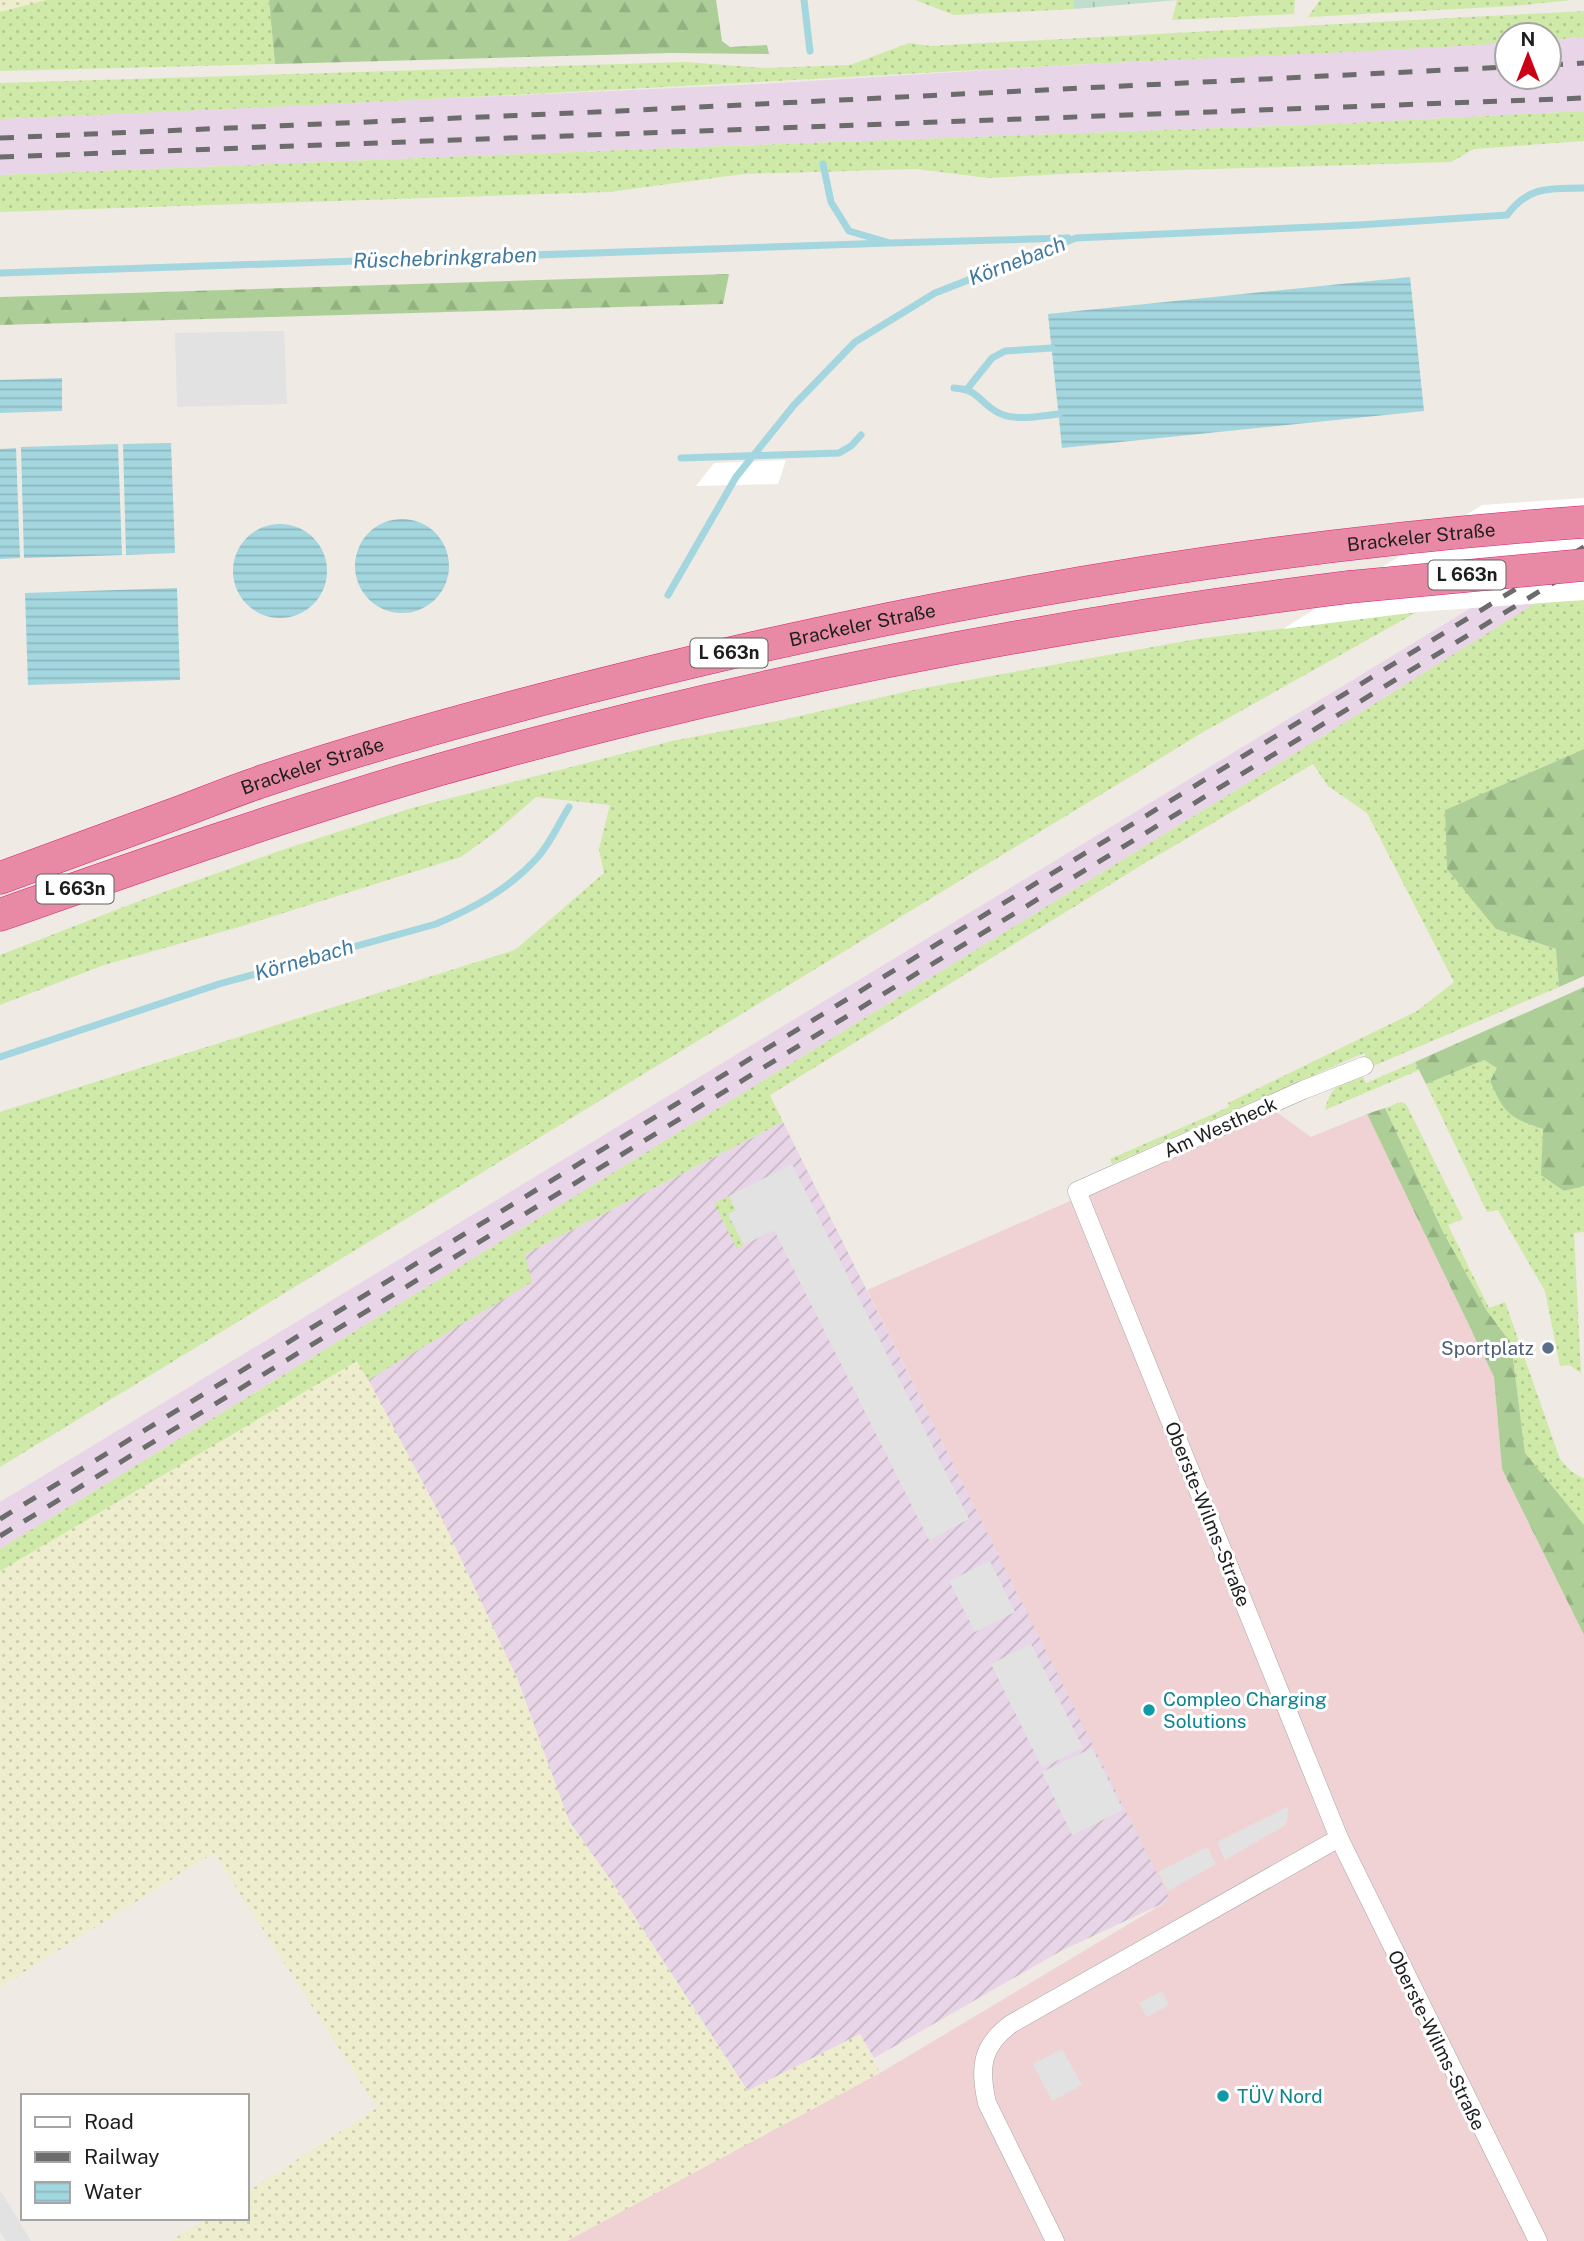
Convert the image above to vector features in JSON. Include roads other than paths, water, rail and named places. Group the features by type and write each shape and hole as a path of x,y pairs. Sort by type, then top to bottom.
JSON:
{"highway":[{"name":"Brackeler Straße","path":"0,878 266,779 425,731 769,643 943,608 1140,574 1434,534 1584,522"},
{"name":"Brackeler Straße","path":"0,915 285,817 439,770 805,678 1078,625 1236,601 1349,587 1584,565"},
{"path":"0,869 44,862"},
{"path":"0,934 150,863"}],"street":[{"name":"Am Westheck","path":"1077,1191 1303,1090 1364,1066"},
{"name":"Oberste-Wilms-Straße","path":"1077,1191 1339,1838 1538,2241"},
{"path":"1055,2241 987,2103 982,2066 988,2048 998,2034 1024,2016 1339,1838"}],"water":[{"path":"1410,277 1424,411 1062,448 1048,314"},
{"path":"62,378 62,411 0,413 0,380"},
{"path":"171,443 175,553 126,555 123,444"},
{"path":"118,444 122,555 24,558 21,447"},
{"path":"16,448 20,558 0,559 0,449"},
{"path":"402,519 420,523 435,533 445,548 449,566 445,584 435,599 420,609 402,613 384,609 369,599 359,584 355,566 359,548 369,533 384,523"},
{"path":"280,524 298,528 313,538 323,553 327,571 323,589 313,604 298,614 280,618 262,614 247,604 237,589 233,571 237,553 247,538 262,528"},
{"path":"177,588 180,680 28,685 25,593"}],"waterway":[{"path":"804,0 810,51"},
{"path":"823,164 831,202 849,231 890,243 1068,238"},
{"name":"Körnebach","path":"668,595 736,477 794,405 855,342 935,293 1076,238 1507,215 1515,205 1532,194 1550,189 1584,188"},
{"name":"Rüschebrinkgraben","path":"0,273 890,243"},
{"path":"968,388 992,358 1005,351 1052,348"},
{"path":"954,388 973,393 997,412 1011,417 1059,414"},
{"path":"681,458 839,453 851,446 861,435"},
{"name":"Körnebach","path":"0,1057 219,984 450,918 490,897 526,869 546,846 569,807"}],"railway":[{"path":"1563,64 1584,63"},
{"path":"0,138 619,111 1493,68"},
{"path":"0,157 1584,98"},
{"path":"0,1519 1584,547"},
{"path":"0,1536 1584,564"}],"place":[{"name":"Sportplatz","path":"1548,1348"},
{"name":"Compleo Charging Solutions","path":"1149,1710"},
{"name":"TÜV Nord","path":"1223,2096"}]}
